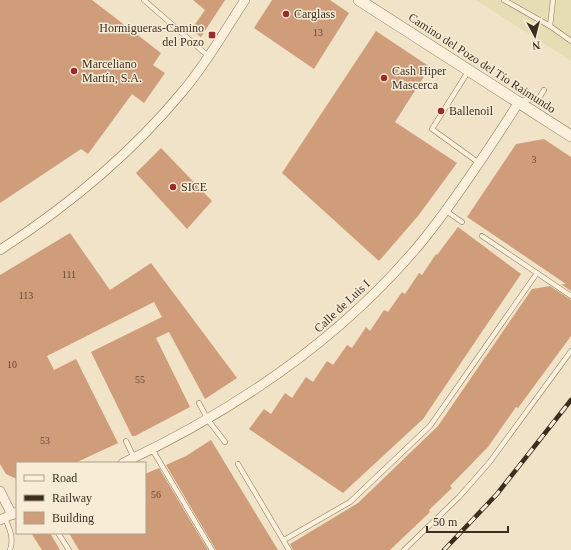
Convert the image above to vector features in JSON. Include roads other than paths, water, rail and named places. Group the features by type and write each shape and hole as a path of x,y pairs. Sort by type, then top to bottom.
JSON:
{"street":[{"path":"0,250 55,213 101,175 133,145 184,91 245,0"},
{"name":"Camino del Pozo del Tío Raimundo","path":"359,0 571,136"},
{"name":"Calle de Luis I","path":"125,462 208,420 249,395 284,371 346,320 395,272 446,210 479,163 518,102"},
{"path":"0,490 8,516"}],"lane":[{"path":"144,0 208,56"},
{"path":"504,0 550,26 571,41"},
{"path":"550,26 553,0"},
{"path":"469,70 432,129 479,163"},
{"path":"518,102 539,98 544,90"},
{"path":"446,210 462,222"},
{"path":"482,236 571,296"},
{"path":"284,540 350,502 430,426 537,273"},
{"path":"404,550 459,497 489,463 571,351"},
{"path":"199,403 208,420 225,442"},
{"path":"126,441 134,458"},
{"path":"152,449 212,550"},
{"path":"238,464 290,550"},
{"path":"8,516 13,541 10,550"},
{"path":"59,534 69,550"}],"railway":[{"path":"444,550 497,494 571,400"}],"place":[{"name":"Carglass","path":"286,14"},
{"name":"Hormigueras-Camino del Pozo","path":"212,35"},
{"name":"Marceliano Martín, S.A.","path":"74,71"},
{"name":"Cash Hiper Mascerca","path":"384,78"},
{"name":"Ballenoil","path":"441,111"},
{"name":"SICE","path":"173,187"}]}
